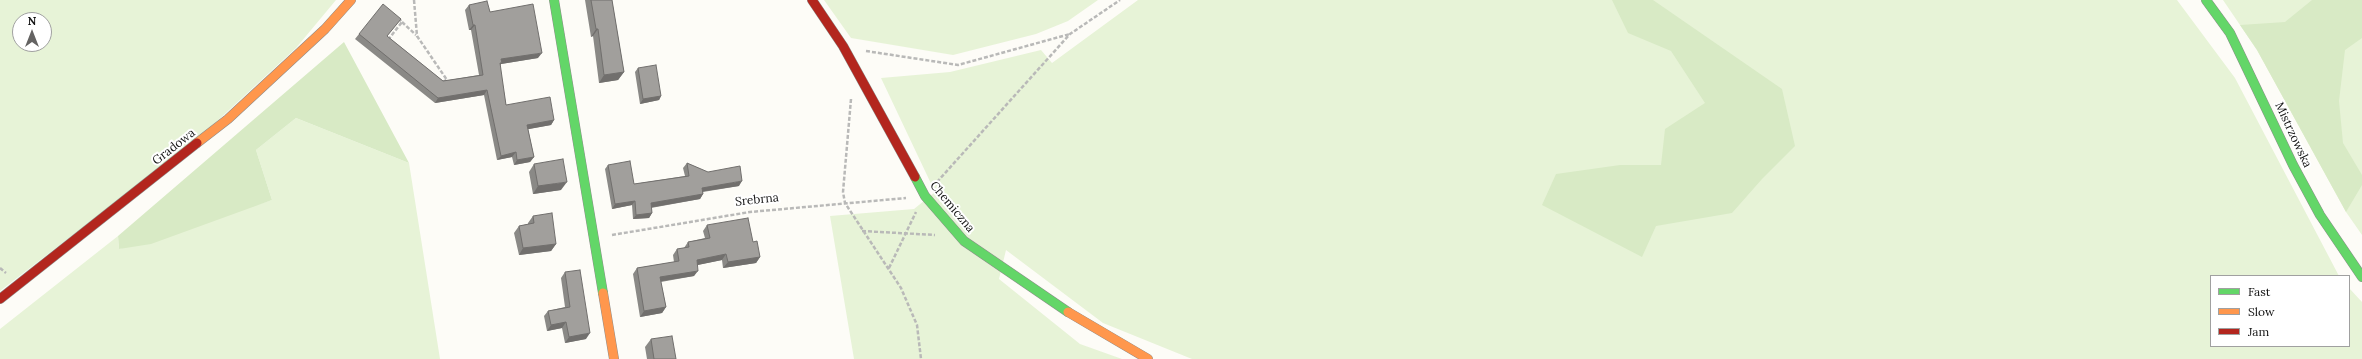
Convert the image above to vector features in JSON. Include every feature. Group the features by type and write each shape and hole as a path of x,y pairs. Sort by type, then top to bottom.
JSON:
{"street":[{"name":"Gradowa","path":"0,299 228,119 325,29 352,0"},
{"path":"554,0 614,359"},
{"name":"Chemiczna","path":"812,0 843,46 925,196 964,241 1076,317 1148,359"},
{"name":"Mistrzowska","path":"2206,0 2230,33 2290,158 2320,215 2332,235 2362,277"}],"path":[{"path":"414,0 417,36"},
{"path":"889,268 904,234 925,196 1070,34 1120,0"},
{"path":"397,18 417,36 447,80 441,82"},
{"path":"394,45 388,41 402,22"},
{"path":"864,51 958,65 1070,34"},
{"path":"851,98 843,192 845,203 862,231 889,268 914,315 921,341 921,359"},
{"name":"Srebrna","path":"594,238 750,212 925,196"},
{"path":"862,231 904,234 923,233 936,236"}],"green space":[{"path":"0,0 336,0 296,48 201,136 0,291"},
{"path":"824,0 1098,0 1068,21 1036,34 953,55 851,38"},
{"path":"1138,0 2177,0 2235,78 2338,275 2210,275 2210,347 2350,347 2350,289 2362,302 2362,359 1192,359 1103,323 1006,250 999,279 1080,344 1122,359 854,359 830,216 914,209 935,192 881,78 950,72 1041,50 1052,63"},
{"path":"1612,0 1653,0 1782,89 1795,146 1762,179 1732,213 1656,226 1642,257 1542,205 1556,174 1620,165 1661,165 1665,129 1705,103 1671,51 1628,33"},
{"path":"2223,0 2362,0 2362,235 2346,212 2257,50"},
{"path":"2312,0 2362,0 2362,38 2345,50 2339,101 2343,143 2362,175 2362,185 2346,212 2257,50 2240,25 2285,22"},
{"path":"344,42 409,163 296,118 256,150 272,200 151,244 119,249 118,236"},
{"path":"296,118 409,163 440,359 0,359 0,329 118,236 119,249 272,200 256,150"}],"building":[{"path":"591,0 612,0 624,72 604,75 598,29 596,29"},
{"path":"487,1 490,12 533,4 542,53 501,59 502,63 500,63 506,105 550,97 554,120 527,125 534,157 517,160 516,152 501,156 487,90 438,98 359,34 383,4 401,19 387,36 443,81 483,75 475,25 473,25 469,5"},
{"path":"656,65 661,96 643,99 638,68"},
{"path":"563,159 567,182 538,186 534,164"},
{"path":"630,161 634,184 689,176 687,163 708,172 740,166 742,181 702,188 703,194 651,203 652,213 636,215 635,201 615,204 608,165"},
{"path":"552,213 556,244 523,248 519,226 534,223 533,216"},
{"path":"748,218 753,242 757,241 760,257 728,262 726,254 697,260 698,271 660,277 666,307 644,311 637,268 679,261 677,249 689,247 688,242 710,238 707,225"},
{"path":"580,270 590,333 569,337 566,322 551,325 548,311 570,307 565,272"},
{"path":"672,336 676,359 654,359 651,339"}],"traffic: fast":[{"path":"554,0 603,293"},
{"path":"2206,0 2230,33 2293,165 2320,215 2362,277"},
{"path":"915,177 925,196 964,241 1068,312"}],"traffic: slow":[{"path":"197,143 228,119 325,29 351,0"},
{"path":"603,293 614,359"},
{"path":"1068,312 1148,359"}],"traffic: jam":[{"path":"812,0 843,46 915,177"},
{"path":"0,299 197,143"}]}
